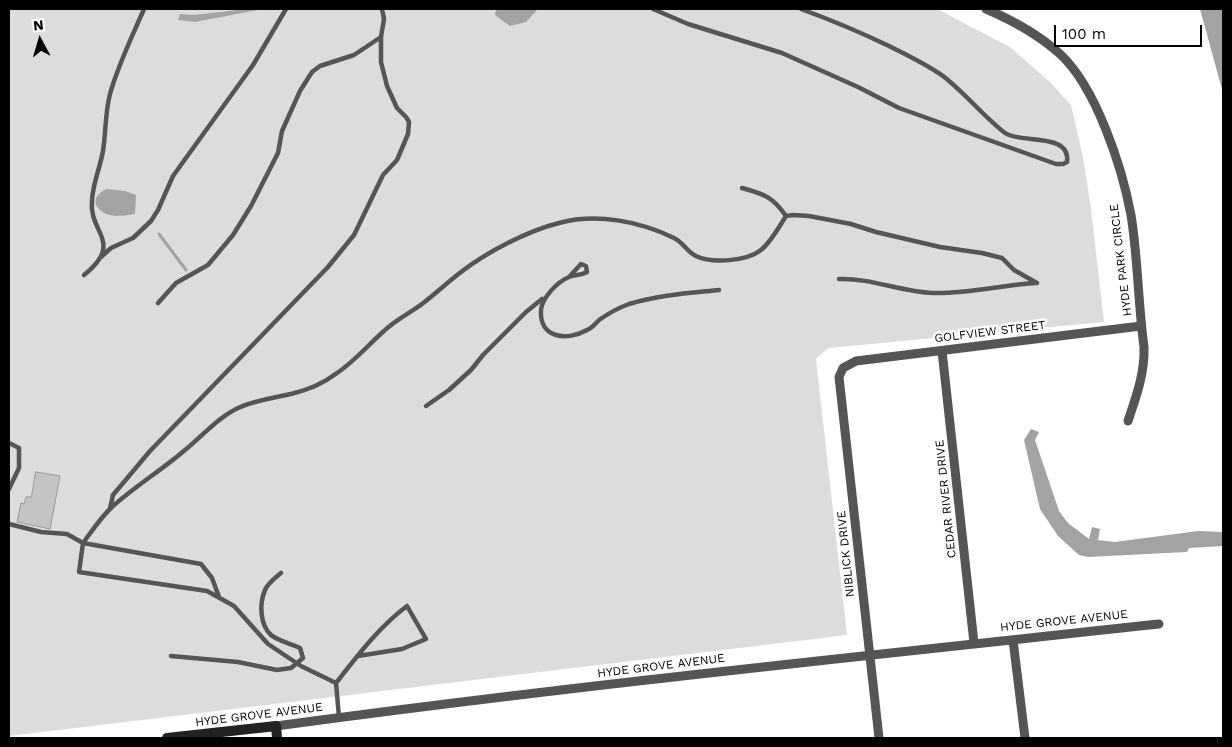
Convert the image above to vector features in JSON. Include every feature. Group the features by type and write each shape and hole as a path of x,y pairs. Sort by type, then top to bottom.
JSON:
{"street":[{"name":"HYDE PARK CIRCLE","path":"986,9 1005,17 1059,54 1069,64 1092,100 1106,129 1124,184 1133,229 1145,361 1128,421"},
{"name":"GOLFVIEW STREET","path":"843,368 856,360 1141,326"},
{"name":"CEDAR RIVER DRIVE","path":"942,351 974,643"},
{"name":"NIBLICK DRIVE","path":"843,368 839,377 879,738"},
{"name":"HYDE GROVE AVENUE","path":"167,738 869,654 1159,624"},
{"path":"1013,640 1025,738"},
{"path":"276,726 277,738"}],"lane":[{"path":"101,257 104,247 92,211 92,194 103,151 110,95 144,9"},
{"path":"84,275 111,248 133,238 151,221 173,176 253,65 286,9"},
{"path":"110,508 113,496 150,451 328,267 354,236 383,175 397,160 408,134 409,122 406,116 397,108 387,86 381,62 381,37 384,19 382,9"},
{"path":"653,9 688,24 782,53 858,87 899,108 1056,164 1066,162 1068,156 1066,151 1058,145 1048,141 1016,138 1005,133 965,94 942,75 913,58 851,28 801,9"},
{"path":"158,303 176,283 208,265 252,206 278,153 282,130 312,72 320,66 354,56 381,37"},
{"path":"742,188 772,199 786,216"},
{"path":"336,683 296,663 268,644 234,606 207,591 79,572 83,543 110,508 134,487 183,452 225,416 250,403 291,394 323,382 356,358 386,329 421,305 462,271 487,254 541,228 561,222 589,218 614,219 659,231 677,239 696,256 718,261 736,260 753,256 763,249 786,216 809,216 852,224 876,232 940,247 1002,258 1014,270 1037,283 953,293 931,293 866,280 839,279"},
{"path":"426,406 449,390 471,370 483,355 526,312 570,276"},
{"path":"546,296 542,303 541,314 544,326 549,333 560,336 575,335 588,330 615,309 631,304 658,298 719,290"},
{"path":"9,443 19,448 18,468 9,489"},
{"path":"9,524 41,532 67,534 83,543 201,564 212,578 219,597"},
{"path":"171,656 238,662 277,670 291,668 303,658 300,648 272,636 263,626 261,606 265,590 272,580 281,573"},
{"path":"339,718 336,683 358,656 379,631 407,606 426,639 402,649 358,656"}],"shaded area":[{"path":"9,9 937,9 1010,47 1052,84 1071,105 1083,157 1091,209 1104,322 828,348 816,359 847,635 9,736"},
{"path":"263,9 195,22 178,20 180,14 194,15"},
{"path":"496,9 538,9 526,22 510,26 495,15"},
{"path":"1200,9 1223,9 1223,93"},
{"path":"107,189 125,191 136,195 135,214 113,216 100,210 97,207 96,199 101,192"},
{"path":"1031,429 1039,432 1035,440 1059,511 1068,523 1089,539 1092,527 1100,529 1098,540 1115,542 1198,531 1223,532 1223,546 1189,548 1187,552 1088,557 1079,555 1058,536 1040,509 1024,440"}],"building":[{"path":"36,472 60,476 50,529 17,522 21,503 24,504 26,497 31,497"}],"waterway":[{"path":"159,234 186,270"}]}
